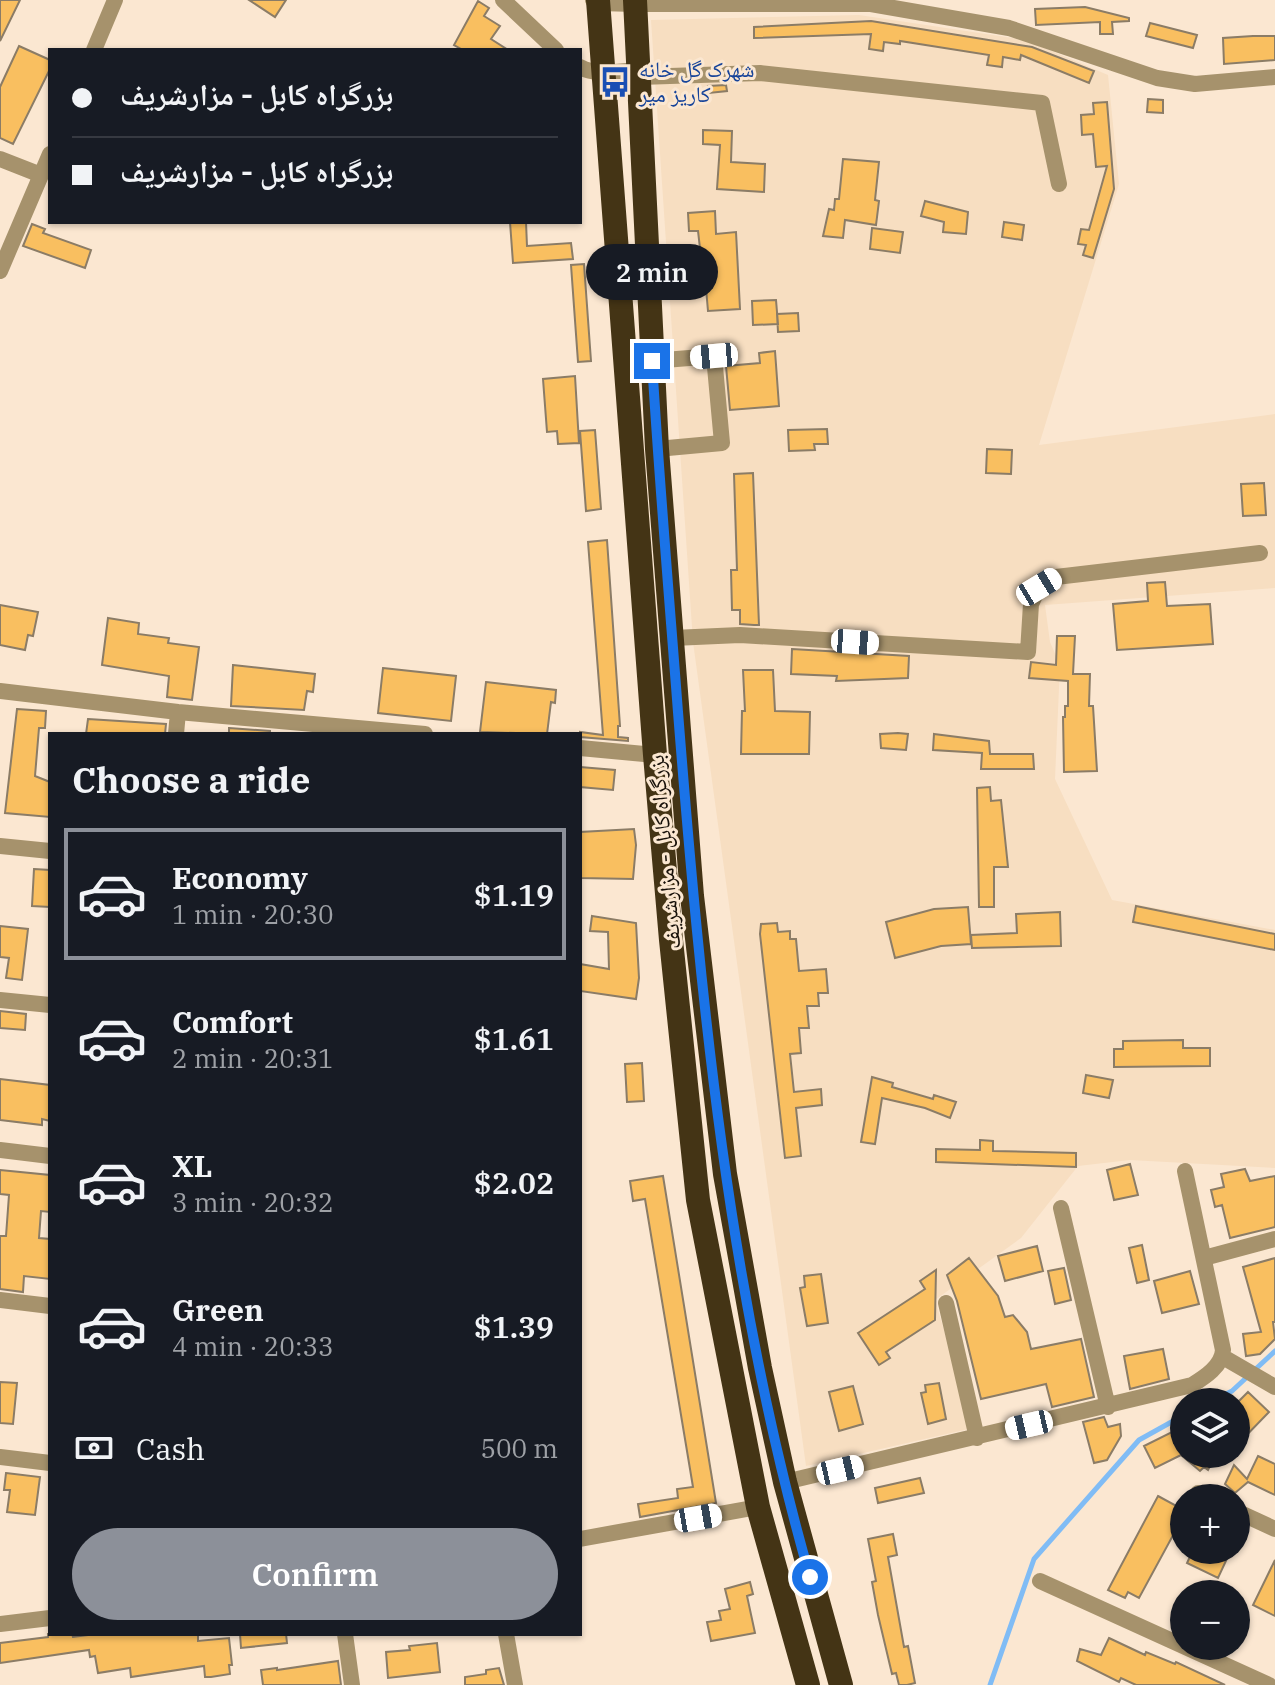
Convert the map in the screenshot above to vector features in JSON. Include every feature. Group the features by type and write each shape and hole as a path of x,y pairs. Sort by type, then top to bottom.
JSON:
{"highway":[{"name":"بزرگراه کابل - مزارشریف","path":"596,1 591,69 632,452 655,755 698,1200 760,1519 808,1685"},
{"name":"بزرگراه کابل - مزارشریف","path":"635,2 657,449 692,896 725,1174 760,1368 785,1482 841,1685"},
{"path":"632,452 657,449"},
{"path":"646,640 673,638"},
{"path":"681,1035 708,1032"},
{"path":"760,1519 795,1524"}],"street":[{"path":"95,48 115,0"},
{"path":"503,0 554,48"},
{"path":"596,1 871,4 1009,28 1157,78 1195,84 1275,77"},
{"path":"591,69 640,73 760,73 1042,103 1059,184"},
{"path":"0,159 41,175"},
{"path":"0,271 48,159"},
{"path":"652,361 714,356 722,443 657,449"},
{"path":"673,638 740,635 1028,652 1031,604 1039,587 1056,577 1260,553"},
{"path":"0,691 178,712 403,732"},
{"path":"176,732 178,712"},
{"path":"582,748 655,755"},
{"path":"0,846 48,851"},
{"path":"0,1000 48,1005"},
{"path":"0,1150 48,1156"},
{"path":"1185,1171 1228,1361 1269,1384"},
{"path":"1061,1208 1108,1407"},
{"path":"1204,1258 1275,1239"},
{"path":"0,1300 48,1306"},
{"path":"946,1303 977,1438"},
{"path":"785,1482 1192,1385 1228,1361"},
{"path":"0,1457 48,1463"},
{"path":"1250,1517 1275,1529"},
{"path":"582,1539 760,1519"},
{"path":"1040,1581 1269,1685"},
{"path":"0,1624 48,1618"},
{"path":"345,1636 352,1685"},
{"path":"506,1636 515,1685"}],"shaded area":[{"path":"859,15 1026,40 1108,75 1119,184 1039,445 1275,414 1275,588 1045,605 1050,642 1060,665 1055,779 1112,900 1275,930 1275,1168 1130,1160 1078,1166 1021,1238 935,1300 973,1428 806,1466 693,642 651,20"}],"building":[{"path":"0,0 20,0 0,41"},
{"path":"249,0 286,0 275,17"},
{"path":"478,1 489,8 484,16 500,26 491,39 505,48 459,48 454,45"},
{"path":"1085,7 1129,18 1129,21 1112,22 1113,34 1100,34 1100,22 1036,25 1035,9"},
{"path":"871,21 1032,47 1094,71 1089,83 1021,55 1020,60 1003,57 1002,67 987,65 989,55 900,41 900,44 884,42 883,51 869,49 871,34 754,38 754,27"},
{"path":"1150,23 1197,35 1193,48 1146,36"},
{"path":"1275,36 1275,60 1224,64 1223,38"},
{"path":"19,46 48,59 48,73 13,144 0,138 0,87"},
{"path":"726,85 727,91 709,93 708,86"},
{"path":"1148,99 1163,100 1163,113 1147,112"},
{"path":"1107,102 1114,189 1093,258 1083,255 1086,245 1078,244 1081,229 1089,230 1107,166 1096,167 1093,134 1082,135 1081,115 1094,114 1093,103"},
{"path":"703,130 732,131 731,162 765,164 764,192 717,189 720,145 703,144"},
{"path":"843,159 879,162 876,225 845,220 843,238 823,236 829,209 834,210 835,199 839,199"},
{"path":"925,201 968,212 966,234 943,232 944,222 921,216"},
{"path":"715,211 716,234 736,232 740,309 708,311 706,288 712,288 709,256 701,257 698,231 689,231 688,213"},
{"path":"1004,222 1024,225 1022,240 1002,237"},
{"path":"32,224 45,229 43,233 91,250 85,268 23,246"},
{"path":"510,224 526,224 527,246 571,243 573,259 513,263"},
{"path":"872,228 903,232 900,253 870,249"},
{"path":"584,264 591,361 578,362 571,265"},
{"path":"776,300 778,324 753,325 752,301"},
{"path":"798,313 799,331 778,332 777,314"},
{"path":"775,351 779,406 730,410 726,366 760,363 759,353"},
{"path":"575,376 579,443 558,444 557,431 547,432 543,379"},
{"path":"827,429 828,444 814,444 815,450 789,451 788,430"},
{"path":"595,430 601,509 586,511 580,431"},
{"path":"987,449 1012,450 1011,474 986,473"},
{"path":"753,473 759,625 740,624 740,610 732,610 731,570 737,570 734,474"},
{"path":"1264,483 1266,515 1243,516 1241,484"},
{"path":"607,540 620,726 618,737 628,738 628,741 582,737 582,732 603,735 588,542"},
{"path":"1165,582 1167,606 1210,604 1213,644 1117,650 1113,604 1148,601 1147,583"},
{"path":"0,605 38,612 33,636 28,635 25,650 0,645"},
{"path":"108,618 139,623 138,634 169,638 168,643 199,647 192,700 167,697 169,676 102,665"},
{"path":"1057,636 1075,636 1073,674 1090,674 1089,706 1093,706 1097,771 1064,772 1063,717 1065,706 1068,706 1068,681 1029,678 1031,662 1056,665"},
{"path":"792,649 909,656 908,678 836,681 837,676 791,674"},
{"path":"233,665 315,674 313,692 307,691 304,710 231,706"},
{"path":"383,668 456,676 451,721 378,713"},
{"path":"743,670 773,670 775,711 810,712 809,754 741,754 742,711 745,711"},
{"path":"486,682 556,690 555,703 551,702 547,732 480,732"},
{"path":"17,709 46,711 45,728 39,728 35,776 48,781 48,817 5,813"},
{"path":"88,719 166,724 165,732 86,732"},
{"path":"229,728 270,731 270,732 229,732"},
{"path":"880,734 908,734 906,750 881,748"},
{"path":"934,734 989,741 990,754 1033,754 1034,769 981,769 982,753 933,750"},
{"path":"582,767 615,770 613,790 582,787"},
{"path":"990,787 991,801 1001,800 1008,867 994,867 994,907 979,907 977,788"},
{"path":"634,829 633,879 582,878 582,832"},
{"path":"34,869 48,870 48,907 32,906"},
{"path":"1136,906 1275,934 1275,950 1133,922"},
{"path":"968,907 971,944 941,946 895,958 886,922 934,909"},
{"path":"1060,912 1061,946 972,948 971,935 1017,933 1016,914"},
{"path":"592,916 636,923 639,978 636,999 582,991 582,964 609,969 608,932 590,931"},
{"path":"777,923 778,932 790,931 790,939 796,939 799,971 826,969 828,993 818,993 819,1006 807,1006 809,1028 799,1028 801,1053 790,1054 794,1092 821,1089 822,1105 796,1108 801,1156 785,1158 760,934 761,924"},
{"path":"0,926 28,929 22,980 6,978 9,958 0,957"},
{"path":"0,1011 26,1014 25,1030 0,1028"},
{"path":"1183,1040 1183,1048 1210,1048 1210,1066 1114,1067 1114,1049 1123,1049 1123,1041"},
{"path":"642,1063 644,1101 627,1102 625,1064"},
{"path":"1086,1075 1113,1080 1109,1098 1083,1093"},
{"path":"872,1077 893,1083 892,1087 956,1102 950,1118 925,1108 882,1098 875,1144 861,1142"},
{"path":"0,1079 48,1085 48,1120 42,1119 42,1125 0,1120"},
{"path":"980,1140 993,1141 993,1151 1076,1153 1076,1167 936,1162 936,1149 980,1150"},
{"path":"1130,1164 1138,1195 1114,1200 1107,1170"},
{"path":"1245,1169 1250,1181 1275,1176 1275,1227 1230,1238 1222,1205 1215,1207 1211,1190 1224,1187 1221,1174"},
{"path":"0,1170 48,1175 48,1212 41,1211 39,1238 48,1239 48,1279 24,1276 23,1292 0,1289 0,1236 6,1236 9,1195 0,1194"},
{"path":"663,1176 716,1503 640,1517 638,1504 678,1498 677,1489 693,1487 645,1199 633,1201 630,1181"},
{"path":"1142,1245 1149,1280 1137,1283 1129,1248"},
{"path":"1037,1246 1043,1271 1005,1281 998,1256"},
{"path":"969,1258 998,1296 1005,1317 1013,1315 1027,1332 1031,1349 1081,1339 1094,1397 1052,1407 1046,1384 981,1399 957,1301 947,1275"},
{"path":"1275,1258 1275,1339 1260,1354 1246,1356 1243,1334 1261,1332 1243,1267"},
{"path":"1064,1268 1071,1300 1055,1304 1048,1271"},
{"path":"936,1270 935,1320 886,1352 890,1358 879,1365 858,1333 925,1289 920,1281"},
{"path":"1190,1271 1199,1304 1162,1313 1154,1281"},
{"path":"821,1274 828,1323 807,1326 800,1288 805,1287 804,1276"},
{"path":"1163,1349 1169,1379 1130,1389 1124,1356"},
{"path":"0,1382 17,1383 13,1424 0,1423"},
{"path":"939,1383 946,1419 928,1424 921,1393 926,1392 925,1385"},
{"path":"853,1386 863,1424 839,1431 829,1392"},
{"path":"1250,1394 1269,1412 1250,1432"},
{"path":"1104,1417 1108,1427 1120,1424 1121,1436 1107,1460 1094,1463 1083,1422"},
{"path":"1170,1433 1170,1460 1155,1468 1144,1446"},
{"path":"1258,1456 1275,1464 1275,1495 1248,1482 1225,1484 1233,1468 1237,1468 1247,1479"},
{"path":"6,1473 40,1477 35,1515 7,1512 10,1490 4,1490"},
{"path":"920,1478 924,1493 878,1503 875,1488"},
{"path":"1158,1496 1170,1502 1170,1541 1139,1598 1128,1592 1125,1598 1108,1590"},
{"path":"893,1534 897,1555 888,1557 904,1647 908,1646 915,1683 907,1685 899,1685 896,1673 892,1674 872,1582 876,1581 868,1539"},
{"path":"1275,1560 1275,1616 1253,1605"},
{"path":"1189,1564 1224,1564 1218,1578"},
{"path":"750,1582 753,1594 747,1596 755,1633 711,1641 707,1622 721,1620 719,1611 730,1609 725,1589"},
{"path":"198,1636 198,1641 229,1638 232,1665 229,1665 230,1674 211,1677 205,1677 204,1666 131,1677 130,1668 98,1673 95,1656 90,1657 89,1650 0,1663 0,1643 48,1637"},
{"path":"240,1636 286,1636 287,1643 241,1648"},
{"path":"1109,1638 1145,1655 1146,1652 1176,1662 1225,1685 1136,1685 1121,1678 1119,1682 1077,1661 1080,1649 1101,1655"},
{"path":"437,1643 440,1672 388,1678 386,1652"},
{"path":"338,1661 341,1685 263,1685 261,1670"},
{"path":"499,1668 504,1685 465,1685 465,1677 486,1674 486,1670"}],"waterway":[{"path":"1235,1388 1275,1351"},
{"path":"990,1685 1034,1559 1139,1440 1170,1423"}],"place":[{"name":"شهرک گل خانه کاریز میر","path":"615,82"}],"route":[{"path":"652,361 692,896 725,1174 760,1368 810,1577"}]}
